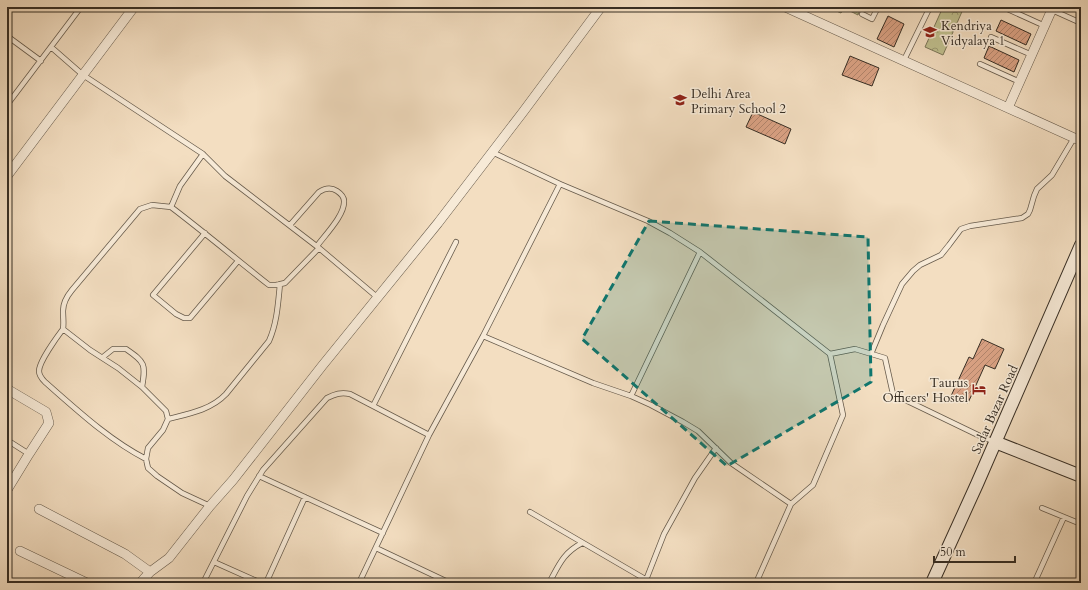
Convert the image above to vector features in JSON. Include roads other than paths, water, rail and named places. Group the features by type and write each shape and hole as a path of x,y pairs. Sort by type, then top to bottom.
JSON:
{"street":[{"path":"7,176 134,7"},
{"path":"140,583 150,572 169,558 210,506 233,480 377,297 438,223 601,7"},
{"path":"785,7 1078,140"},
{"path":"1008,108 1052,8"},
{"name":"Sadar Bazar Road","path":"932,583 1081,245"},
{"path":"7,389 46,412 49,423 7,490"},
{"path":"995,442 1081,476"},
{"path":"39,509 125,554 150,572"},
{"path":"20,551 87,583"}],"lane":[{"path":"7,105 81,7"},
{"path":"862,14 872,19 878,7"},
{"path":"904,60 930,7"},
{"path":"1003,7 1044,26"},
{"path":"1052,8 1081,23"},
{"path":"7,36 41,61"},
{"path":"992,37 1032,55"},
{"path":"51,47 83,75 204,154 225,176 318,247 377,297"},
{"path":"980,64 1020,82"},
{"path":"871,354 883,325 907,276 920,265 941,255 961,230 970,226 1022,218 1028,214 1037,189 1052,176 1078,140"},
{"path":"492,152 560,184 648,221 670,233 700,252 830,354 843,415 813,485 791,504 756,583"},
{"path":"171,207 180,186 204,154"},
{"path":"359,583 429,435 484,336 560,184"},
{"path":"146,460 130,451 87,418 41,377 39,371 41,363 63,329 63,310 67,297 140,209 152,205 171,207 269,285 276,286 285,283 318,247 341,212 344,201 343,197 334,189 324,189 319,192 290,225"},
{"path":"205,233 153,295 176,314 184,318 190,318 238,261"},
{"path":"373,406 456,242"},
{"path":"631,396 700,252"},
{"path":"168,419 198,411 221,400 226,394 269,341 273,333 280,284"},
{"path":"63,329 142,387 166,411 168,419 163,430 148,448 146,460 148,468 182,493 210,506"},
{"path":"484,336 593,383 631,396 683,422 698,431 731,463 791,504"},
{"path":"102,358 113,349 126,348 137,357 144,367 142,387"},
{"path":"830,354 855,349 885,358 893,394 995,442"},
{"path":"203,583 247,496 263,470 327,398 335,394 350,394 429,435"},
{"path":"7,440 29,454"},
{"path":"646,580 664,534 695,478 716,448"},
{"path":"259,476 383,532"},
{"path":"266,583 305,497"},
{"path":"1042,508 1081,524"},
{"path":"530,512 652,583"},
{"path":"1036,583 1036,579 1064,517"},
{"path":"549,583 563,558 582,543"},
{"path":"376,548 450,583"},
{"path":"214,562 261,583"}],"place":[{"name":"Kendriya Vidyalaya 1","path":"930,32"},
{"name":"Delhi Area Primary School 2","path":"680,100"},
{"name":"Taurus Officers' Hostel","path":"979,389"}]}
